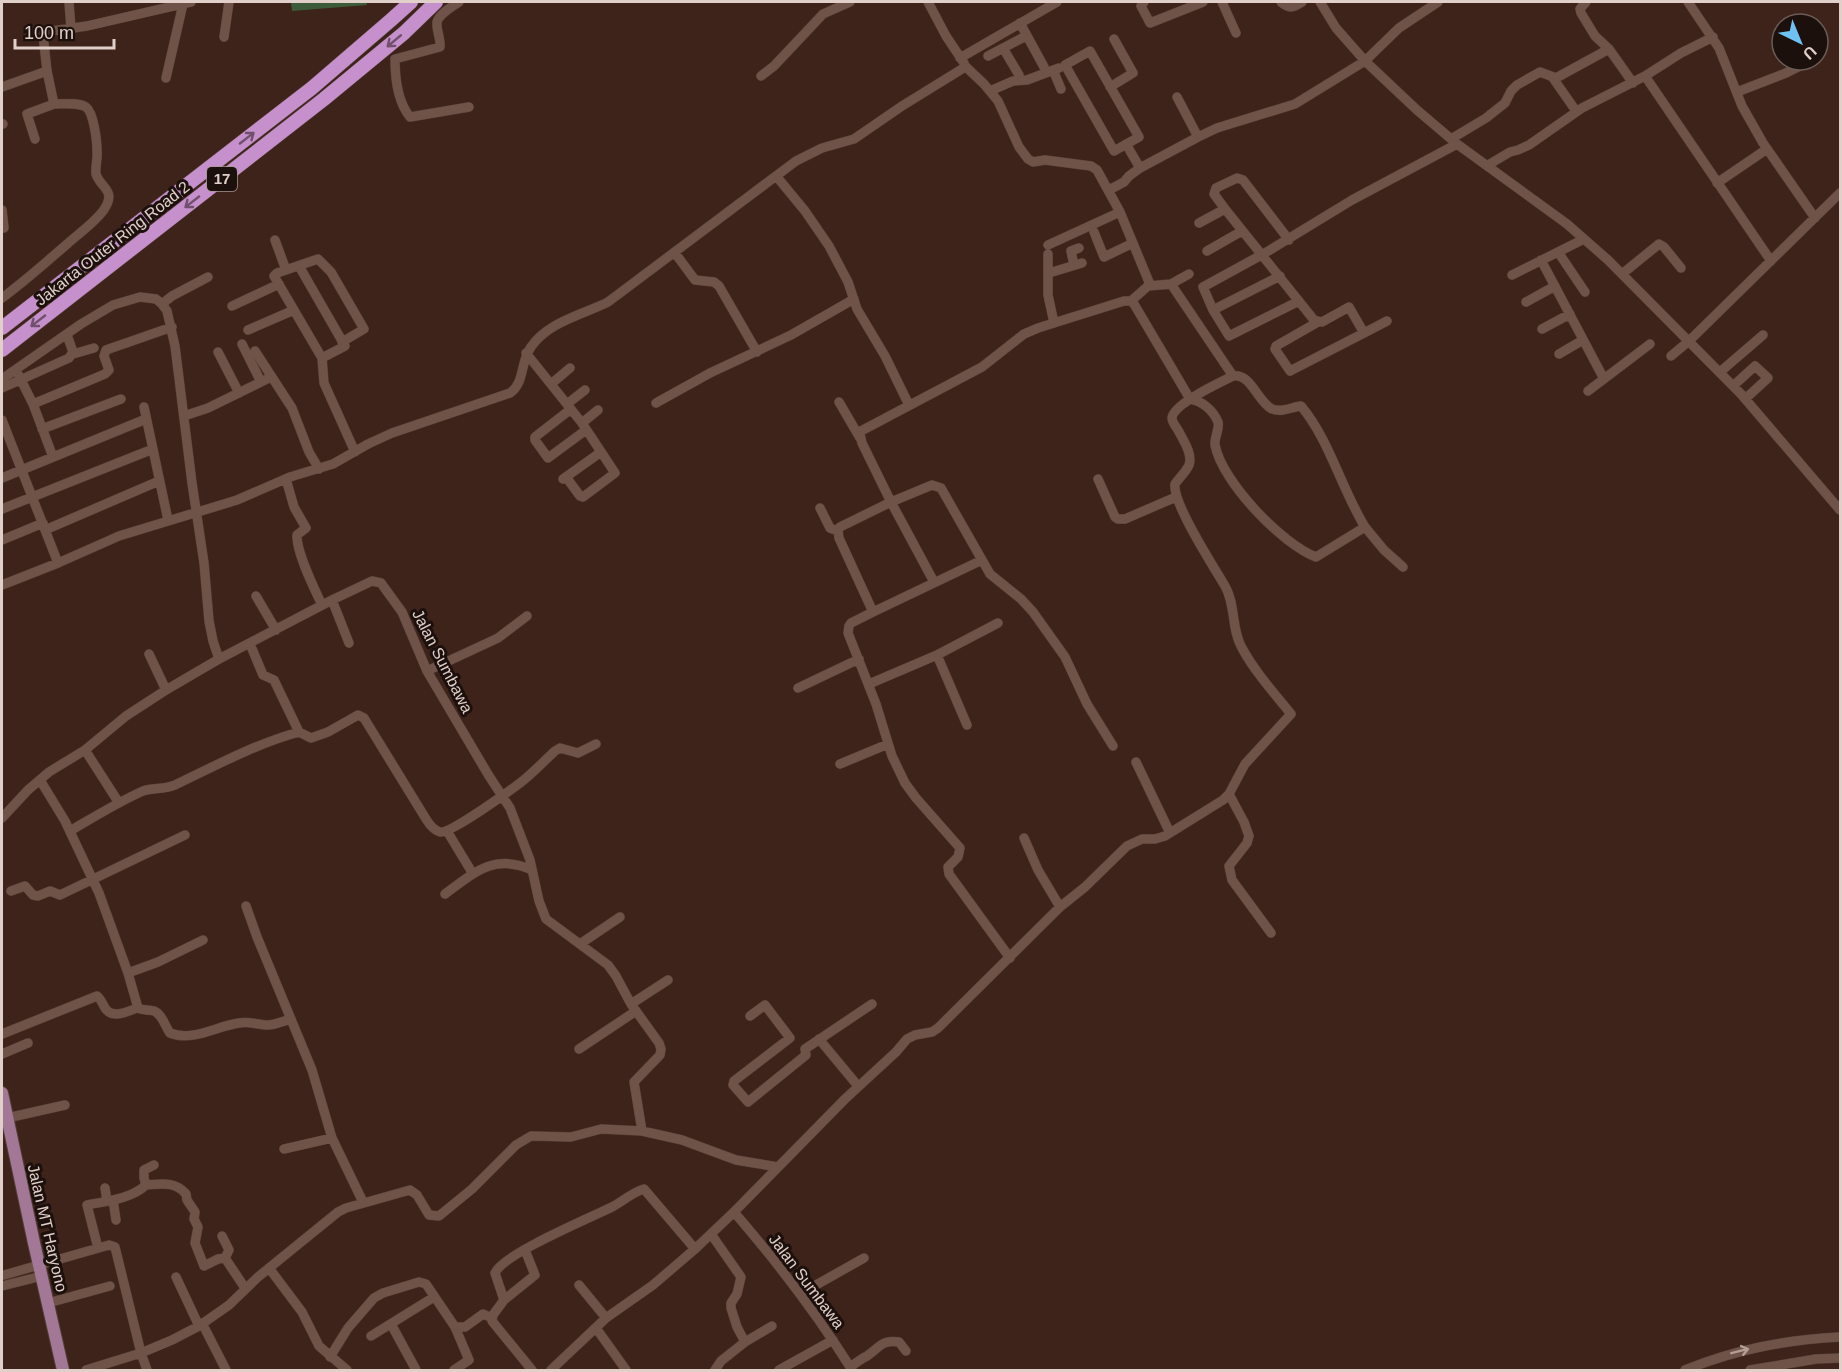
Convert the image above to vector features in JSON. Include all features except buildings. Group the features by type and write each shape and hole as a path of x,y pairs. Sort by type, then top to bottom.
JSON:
{"highway":[{"name":"Jakarta Outer Ring Road 2","path":"2,328 312,88 411,2"},
{"name":"Jakarta Outer Ring Road 2","path":"2,350 324,99 404,33 436,2"}],"main road":[{"name":"Jalan MT Haryono","path":"2,1097 63,1371"}],"street":[{"path":"69,2 71,29"},
{"path":"54,104 47,71 44,33 48,30 71,29 187,2 166,78"},
{"path":"224,37 229,2"},
{"path":"459,2 437,23 440,47 395,59 395,75 401,99 410,117 469,107"},
{"path":"761,76 774,66 823,14 850,2"},
{"path":"928,2 962,62 998,101 1019,147 1028,159 1033,162 1045,160 1091,166 1096,170 1120,212 1149,282 1148,286"},
{"path":"2,585 119,536 237,500 286,479 333,464 392,434 510,393 518,386 526,353 542,335 558,324 608,302 796,161 859,136 962,62 1020,23 1058,2"},
{"path":"1140,3 1150,23 1203,2"},
{"path":"1222,2 1236,33"},
{"path":"1281,2 1292,7 1302,2"},
{"path":"1320,2 1336,28 1365,61 1454,142 1567,224 1622,274 1733,386 1840,510"},
{"path":"1108,190 1124,182 1140,168 1198,136 1216,128 1295,104 1365,61 1399,28 1438,2"},
{"path":"1586,2 1580,9 1581,13 1595,36 1609,49 1633,83"},
{"path":"1688,2 1713,37 1742,106 1767,148 1815,218"},
{"path":"1020,23 1026,36 1052,68 1061,89"},
{"path":"988,56 1026,36"},
{"path":"1488,165 1510,152 1529,145 1576,111 1633,83 1681,53 1713,37"},
{"path":"1110,87 1133,73 1114,39"},
{"path":"1003,48 1019,75"},
{"path":"1553,78 1609,49"},
{"path":"1090,51 1110,87 1139,136 1113,151 1065,65 1090,51"},
{"path":"990,91 1013,81 1027,80 1052,68"},
{"path":"3,88 47,71"},
{"path":"1299,302 1229,336 1202,289 1204,285 1263,255 1352,200 1454,142 1505,103 1511,90 1517,85 1540,72 1553,78 1576,111"},
{"path":"1737,92 1788,72"},
{"path":"1645,76 1771,261"},
{"path":"1176,97 1198,136"},
{"path":"2,298 89,225 102,212 108,200 108,193 97,177 98,152 94,129 89,111 84,106 54,104 27,114 35,139"},
{"path":"1126,144 1140,168"},
{"path":"1717,183 1767,148"},
{"path":"777,177 805,210 829,246 848,282 860,315 885,356 909,405"},
{"path":"1288,240 1240,179 1237,178 1216,188 1214,194 1225,209 1317,322"},
{"path":"1671,356 1840,193"},
{"path":"1199,223 1225,209"},
{"path":"2,210 4,228"},
{"path":"1051,324 1048,295 1048,250 1120,212"},
{"path":"1207,251 1242,231"},
{"path":"1094,232 1104,257 1133,243"},
{"path":"1512,275 1584,239"},
{"path":"275,240 286,270"},
{"path":"1622,274 1659,244 1681,268"},
{"path":"1048,273 1078,264 1071,251 1079,249"},
{"path":"1558,252 1585,292"},
{"path":"675,253 695,280 714,282 719,285 757,352"},
{"path":"342,342 364,329 332,272 318,259 277,273 274,276 322,358 324,383 355,452"},
{"path":"1541,261 1604,379"},
{"path":"299,266 345,346 322,358"},
{"path":"1131,302 1148,286 1171,284 1189,274"},
{"path":"1213,310 1280,276"},
{"path":"162,304 172,296 208,277"},
{"path":"232,306 279,284"},
{"path":"1171,284 1233,376"},
{"path":"1526,302 1555,286"},
{"path":"2,388 67,335 105,309 122,301 147,297 156,299 162,304 172,327 209,621 219,659"},
{"path":"656,403 710,373 791,335 854,299"},
{"path":"860,438 861,431 865,428 982,367 1024,334 1125,301 1131,302 1190,399"},
{"path":"1364,333 1349,307 1322,322 1317,322 1276,346 1275,349 1290,370 1364,333 1387,321"},
{"path":"248,330 294,310"},
{"path":"1542,329 1570,314"},
{"path":"33,404 105,374 109,370 104,356 106,350 172,327"},
{"path":"67,335 73,349 72,354"},
{"path":"1720,372 1763,335"},
{"path":"1559,354 1583,340"},
{"path":"184,416 208,408 264,381 242,344"},
{"path":"1588,391 1650,344"},
{"path":"2,379 64,361 72,354 94,348"},
{"path":"255,351 292,408 309,452 319,469"},
{"path":"218,352 239,393"},
{"path":"526,353 584,427 615,472 583,497 580,496 564,478 601,452"},
{"path":"1733,386 1755,366 1768,378 1745,399"},
{"path":"551,384 570,368"},
{"path":"18,375 33,404 53,457"},
{"path":"551,1371 606,1318 653,1285 695,1250 910,1037 935,1031 1060,907 1085,887 1132,842 1160,838 1192,821 1229,794 1245,764 1291,714 1243,650 1236,632 1230,597 1176,497 1175,484 1190,461 1184,442 1173,421 1172,416 1175,412 1190,399 1238,375 1245,379 1274,410 1299,405 1303,407 1328,452 1354,510 1384,550 1403,567"},
{"path":"585,390 535,437 548,458 584,427 598,410"},
{"path":"42,429 121,399"},
{"path":"1190,399 1197,400 1204,405 1217,420 1215,445 1241,494 1265,522 1291,542 1316,557 1365,527"},
{"path":"838,402 860,438 934,582"},
{"path":"144,406 168,520"},
{"path":"2,478 146,419"},
{"path":"2,420 6,445 21,470 58,563"},
{"path":"2,509 153,449"},
{"path":"286,479 294,507 306,528 297,535 297,544 322,604"},
{"path":"1098,479 1118,519 1125,519 1176,497"},
{"path":"2,540 44,527 159,481"},
{"path":"873,612 839,538 840,527 924,487 938,486 995,578 1033,612 1065,657 1087,704 1113,746"},
{"path":"820,508 830,528 838,531"},
{"path":"982,560 873,612 852,623 848,629 899,772 910,791 960,848 958,857 948,867 949,874 1010,958"},
{"name":"Jalan Sumbawa","path":"2,818 56,767 85,750 126,716 166,690 322,604 372,581 381,583 402,612 427,671 514,818 532,870 540,907 546,919 612,970 633,1008 659,1043 661,1049 659,1057 634,1082 642,1131"},
{"path":"256,596 276,630"},
{"path":"332,600 349,643"},
{"path":"427,671 498,638 527,616"},
{"path":"869,684 937,655 998,623"},
{"path":"250,644 261,672 274,680 299,732 311,738 328,732 358,715 362,716 429,823 439,832 447,831 459,824 520,783 560,748 578,753 596,744"},
{"path":"149,654 166,690"},
{"path":"937,655 967,724"},
{"path":"798,688 859,659"},
{"path":"70,831 145,790 166,788 266,743 299,732"},
{"path":"840,764 888,744"},
{"path":"85,750 119,803"},
{"path":"1136,762 1170,833"},
{"path":"40,780 59,808 92,880 128,973 138,1008"},
{"path":"1229,794 1249,836 1247,843 1229,866 1232,880 1271,933"},
{"path":"447,831 473,874"},
{"path":"11,891 25,886 36,896 50,891 60,895 185,835"},
{"path":"1024,838 1038,870 1060,907"},
{"path":"445,894 473,874 501,862 532,870"},
{"path":"246,906 312,1070 332,1138 363,1202"},
{"path":"580,944 620,916"},
{"path":"128,973 159,962 203,940"},
{"path":"579,1049 668,980"},
{"path":"2,1034 96,996 111,1014 138,1008 154,1011 170,1033 182,1035 191,1035 237,1023 252,1022 269,1025 291,1019"},
{"path":"750,1016 765,1005 801,1051 872,1004"},
{"path":"790,1038 734,1081 733,1085 748,1102 806,1055 805,1050"},
{"path":"819,1039 858,1086"},
{"path":"2,1054 28,1043"},
{"path":"6,1122 65,1105"},
{"path":"86,1371 141,1353 172,1340 200,1324 229,1305 245,1288 338,1212 363,1202 410,1190 417,1195 429,1215 439,1216 472,1189 516,1145 531,1136 571,1137 601,1129 642,1131 682,1140 736,1160 778,1167"},
{"path":"284,1149 332,1138"},
{"path":"147,1185 144,1170 154,1165"},
{"path":"98,1248 87,1205 110,1201 141,1190 147,1185 169,1184 184,1191 195,1212 194,1219 198,1227 195,1242 204,1266 225,1258"},
{"path":"105,1188 116,1220"},
{"path":"504,1300 495,1271 512,1258 554,1234 645,1189 695,1250"},
{"name":"Jalan Sumbawa","path":"734,1212 776,1261 851,1369"},
{"path":"711,1234 741,1277 731,1308 745,1342"},
{"path":"222,1236 229,1250 225,1258"},
{"path":"2,1286 98,1248 109,1245 117,1249 147,1371"},
{"path":"492,1318 504,1300 535,1275 525,1250"},
{"path":"225,1258 245,1288"},
{"path":"800,1294 864,1258"},
{"path":"269,1268 302,1312 315,1340 347,1371"},
{"path":"4,1275 41,1271"},
{"path":"176,1277 226,1371"},
{"path":"330,1357 348,1328 378,1295 420,1282 426,1284 455,1327 469,1360 454,1371"},
{"path":"579,1285 606,1318"},
{"path":"48,1303 110,1286"},
{"path":"371,1336 434,1296"},
{"path":"455,1327 465,1326 483,1314 492,1318 497,1329 532,1371"},
{"path":"391,1324 416,1371"},
{"path":"715,1371 721,1361 745,1342 772,1326"},
{"path":"596,1328 626,1371"},
{"path":"1685,1371 1718,1357 1747,1349 1840,1337"},
{"path":"779,1371 833,1340"},
{"path":"851,1369 878,1346 885,1343 899,1342 906,1352"},
{"path":"1750,1371 1816,1359 1840,1358"}],"green space":[{"path":"291,2 366,2 367,5 292,11"}]}
